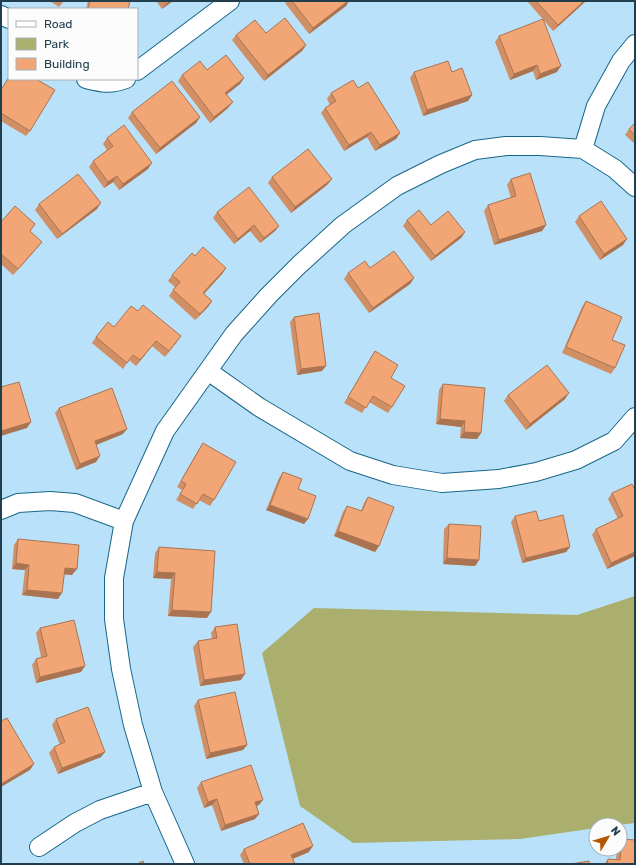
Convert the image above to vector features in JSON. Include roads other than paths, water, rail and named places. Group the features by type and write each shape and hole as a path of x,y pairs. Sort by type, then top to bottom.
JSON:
{"street":[{"path":"138,70 230,1"},
{"path":"583,149 596,106 621,61 635,44"},
{"path":"90,80 101,83 115,83 123,80"},
{"path":"185,864 153,792 134,725 121,669 114,619 114,578 124,521 165,431 234,334 299,265 343,225 397,186 441,164 475,150 506,146 540,146 583,149 615,169 635,188"},
{"path":"208,371 259,407 350,461 393,475 442,483 499,479 536,472 576,460 614,442 635,417"},
{"path":"1,510 18,503 50,501 75,503 124,521"},
{"path":"39,847 74,823 100,810 153,792"}]}
